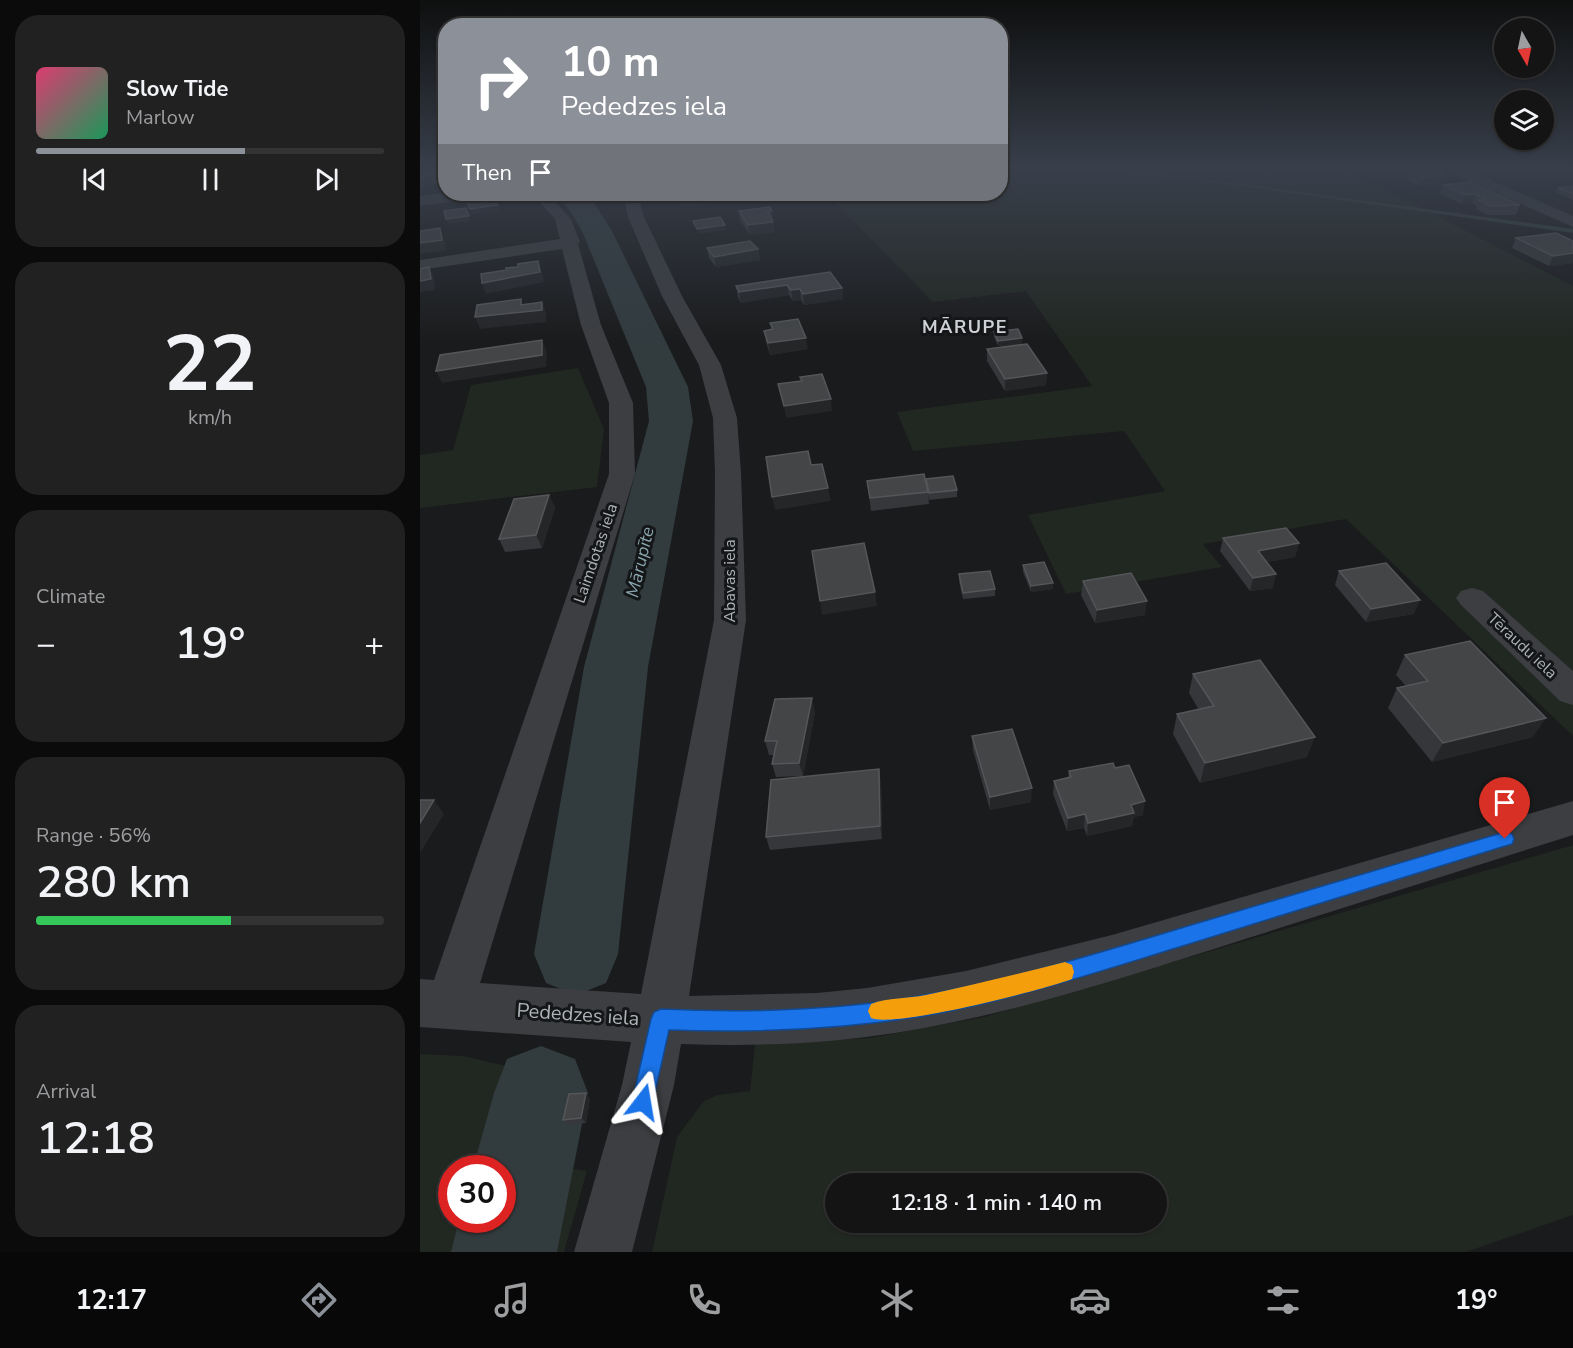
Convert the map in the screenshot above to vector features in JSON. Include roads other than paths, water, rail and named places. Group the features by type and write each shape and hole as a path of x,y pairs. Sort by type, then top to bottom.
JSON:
{"street":[{"name":"Laimdotas iela","path":"434,1004 622,474 621,403 591,325 565,225"},
{"name":"Abavas iela","path":"603,1252 648,1085 730,620 725,417 710,365 672,296 640,225"},
{"path":"420,266 571,242"},
{"name":"Tēraudu iela","path":"1472,598 1573,692"},
{"name":"Pededzes iela","path":"434,1004 742,1023 819,1018 918,1006 985,993 1089,965 1573,818"}],"waterway":[{"name":"Mārupīte","path":"576,954 616,667 671,421 667,387 594,225"},
{"path":"1533,225 1573,231"},
{"name":"Mārupīte","path":"504,1252 541,1093"}],"district":[{"name":"MĀRUPE","path":"965,327"}]}
